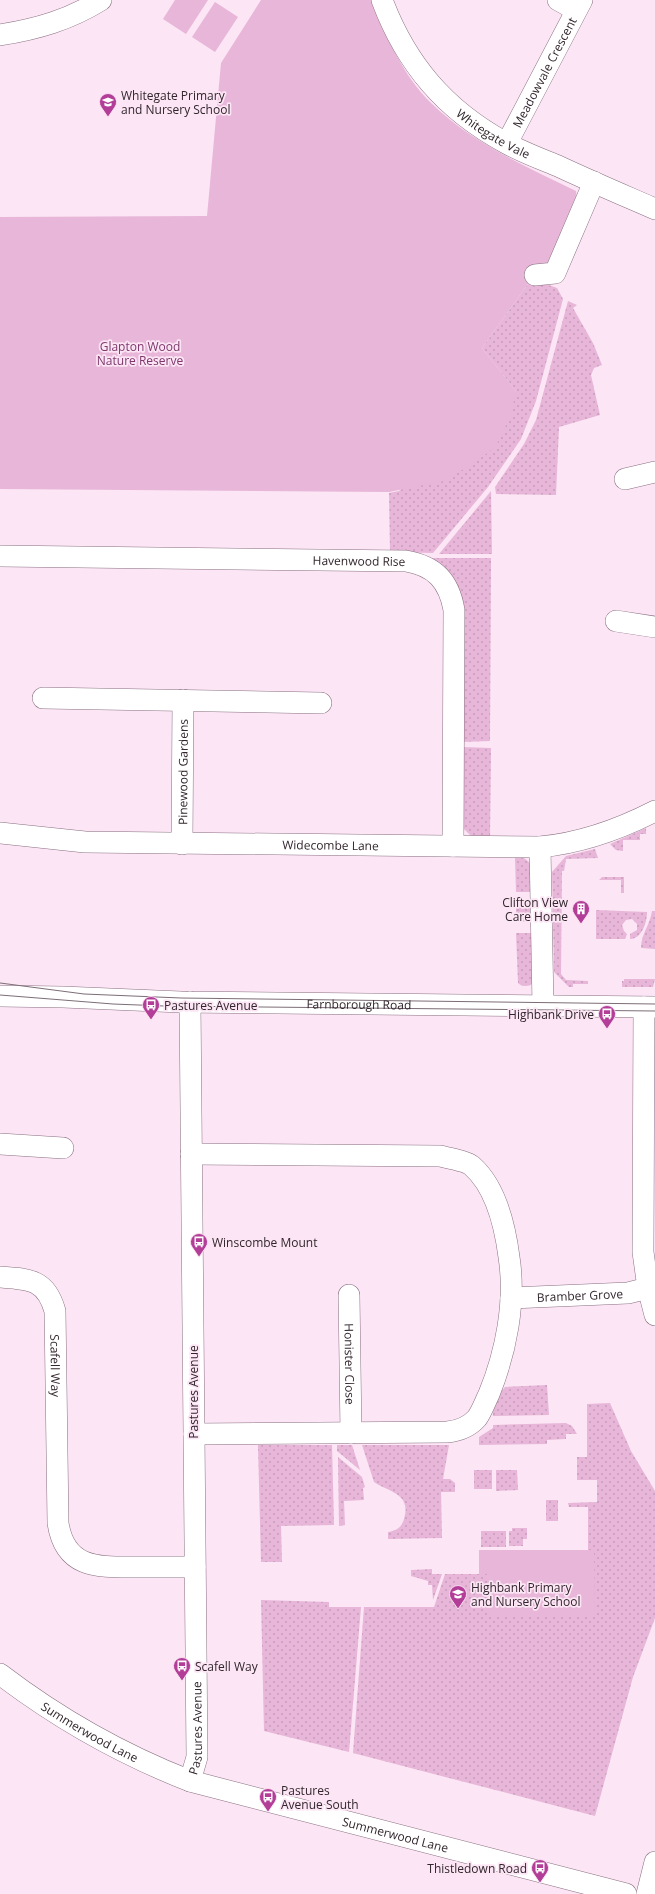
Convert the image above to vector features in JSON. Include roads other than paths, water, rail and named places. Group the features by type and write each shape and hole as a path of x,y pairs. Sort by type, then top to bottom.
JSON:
{"street":[{"path":"0,35 36,29 71,16 100,0"},
{"name":"Whitegate Vale","path":"382,0 391,23 414,65 429,83 462,115 506,143 655,209"},
{"path":"558,0 579,5"},
{"name":"Meadowvale Crescent","path":"506,143 579,5"},
{"path":"535,275 555,273 594,182"},
{"path":"625,478 655,472"},
{"name":"Havenwood Rise","path":"0,556 406,561 417,563 429,568 448,586 452,597 454,610 453,846"},
{"path":"616,621 655,627"},
{"path":"43,698 321,703"},
{"name":"Pinewood Gardens","path":"182,844 183,700"},
{"name":"Widecombe Lane","path":"0,833 85,842 540,847 569,844 600,835 629,824 655,811"},
{"path":"540,847 543,1006"},
{"name":"Farnborough Road","path":"0,982 63,997"},
{"name":"Farnborough Road","path":"0,996 190,1002 650,1007"},
{"name":"Pastures Avenue","path":"190,1002 196,1757 190,1781"},
{"path":"650,1007 648,1203 642,1252 648,1288 655,1315"},
{"path":"0,1144 63,1148"},
{"path":"192,1154 440,1156 471,1164 489,1187 501,1218 510,1258 511,1298 507,1334 498,1372 485,1404 472,1423 461,1429 447,1432 351,1434 194,1434"},
{"name":"Scafell Way","path":"0,1277 26,1278 40,1284 52,1301 55,1311 58,1523 60,1535 65,1546 80,1560 98,1567 195,1567"},
{"name":"Bramber Grove","path":"511,1298 628,1293 648,1288"},
{"name":"Honister Close","path":"350,1295 351,1434"},
{"name":"Summerwood Lane","path":"0,1674 79,1729 144,1762 190,1781 626,1894"},
{"path":"647,1894 655,1862"}],"tram line":[{"path":"0,983 84,994 181,998 655,1004"},
{"path":"0,995 113,1004 164,1006 655,1011"}],"place":[{"name":"Whitegate Primary and Nursery School","path":"108,117"},
{"name":"Clifton View Care Home","path":"581,924"},
{"name":"Pastures Avenue","path":"151,1020"},
{"name":"Highbank Drive","path":"607,1029"},
{"name":"Winscombe Mount","path":"199,1257"},
{"name":"Highbank Primary and Nursery School","path":"458,1609"},
{"name":"Scafell Way","path":"182,1681"},
{"name":"Pastures Avenue South","path":"268,1812"},
{"name":"Thistledown Road","path":"540,1883"}],"park label":[{"name":"Glapton Wood Nature Reserve","path":"140,353"}]}
